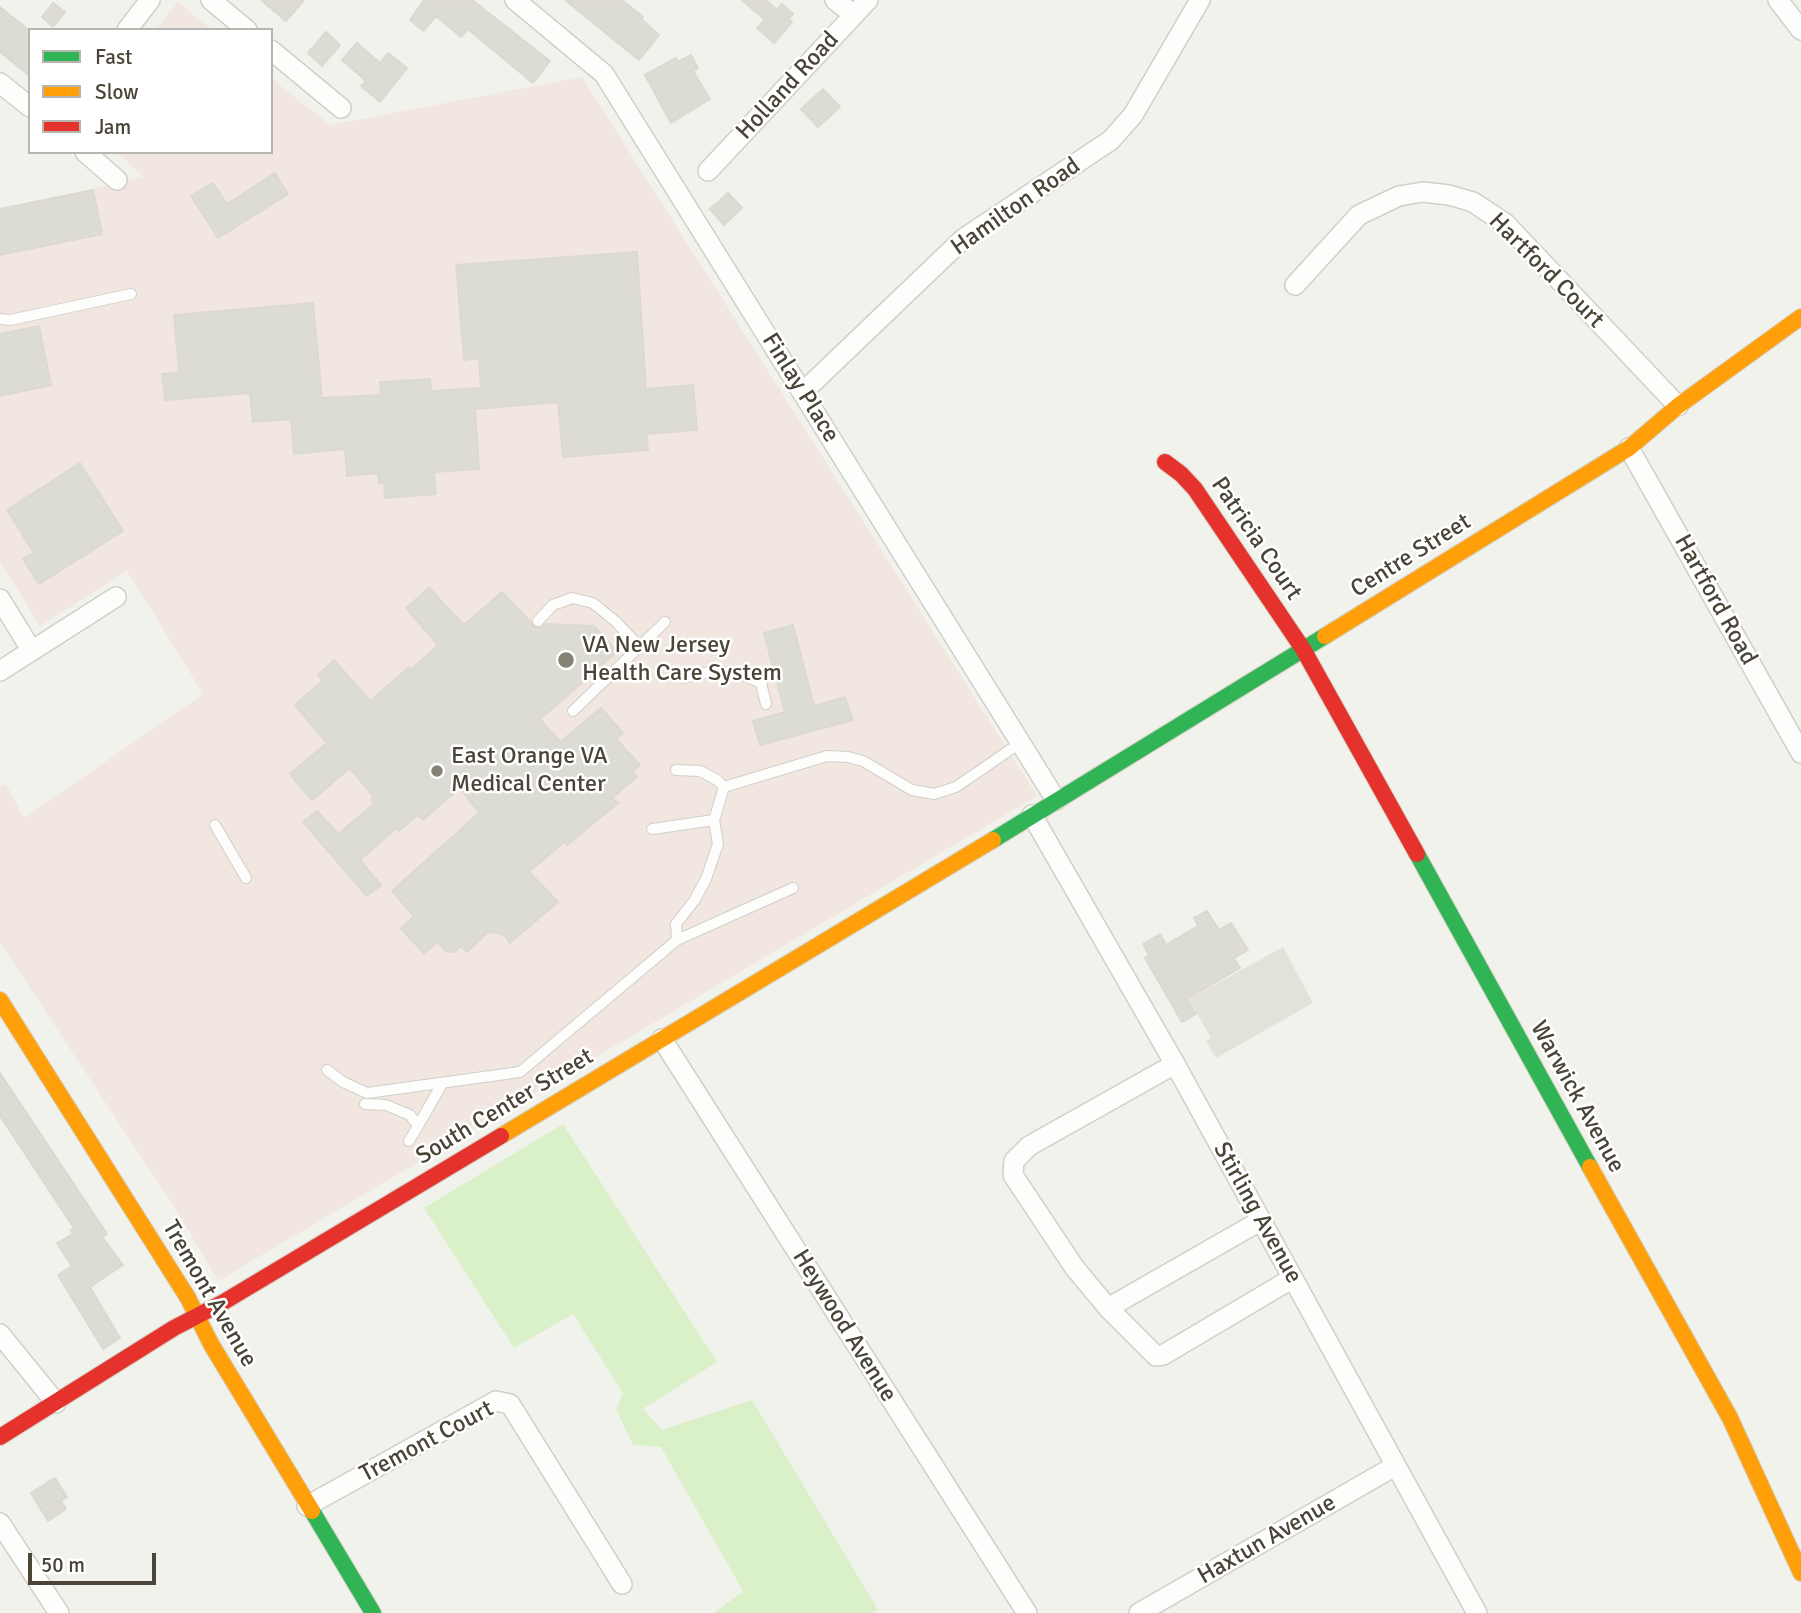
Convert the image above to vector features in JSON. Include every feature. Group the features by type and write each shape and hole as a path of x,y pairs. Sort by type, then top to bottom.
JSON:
{"main road":[{"name":"Centre Street","path":"1032,815 1629,448 1678,407 1801,317"},
{"name":"Patricia Court","path":"1165,462 1195,489 1303,649"},
{"name":"Warwick Avenue","path":"1303,649 1730,1418 1801,1573"},
{"name":"South Center Street","path":"0,1437 174,1328 662,1040 1032,815"},
{"name":"Tremont Avenue","path":"0,1000 145,1228 198,1316 211,1344 373,1613"}],"street":[{"path":"129,28 150,0"},
{"path":"211,0 245,28"},
{"name":"Finlay Place","path":"515,0 604,74 1056,800"},
{"path":"835,0 854,15"},
{"name":"Holland Road","path":"708,172 868,0"},
{"name":"Hamilton Road","path":"803,392 963,239 1111,140 1133,115 1200,0"},
{"path":"1778,0 1801,30"},
{"path":"273,52 341,108"},
{"path":"0,83 28,105"},
{"path":"87,154 117,180"},
{"name":"Hartford Court","path":"1295,285 1359,215 1399,196 1423,192 1449,195 1473,202 1506,224 1678,407"},
{"name":"Hartford Road","path":"1629,448 1801,753"},
{"path":"0,671 116,597"},
{"path":"0,600 32,651"},
{"name":"Stirling Avenue","path":"1032,815 1175,1064 1477,1613"},
{"name":"Heywood Avenue","path":"662,1040 1027,1613"},
{"path":"1175,1064 1029,1146 1014,1161 1013,1175 1074,1266 1108,1308 1156,1356 1163,1355 1293,1278"},
{"path":"1108,1308 1260,1221"},
{"path":"0,1334 56,1403"},
{"name":"Tremont Court","path":"307,1506 496,1401 510,1404 622,1584"},
{"name":"Haxtun Avenue","path":"1139,1613 1395,1466"},
{"path":"0,1523 60,1613"}],"lane":[{"path":"0,319 10,320 131,294"},
{"path":"538,621 553,605 572,598 593,603 639,646"},
{"path":"573,711 666,622"},
{"path":"683,678 714,671 740,674 761,683 766,704"},
{"path":"724,788 827,756 863,761 912,790 934,794 956,787 1020,743"},
{"path":"676,770 699,771 717,780 724,788"},
{"path":"677,940 676,924 694,901 706,879 718,844 714,820 724,788"},
{"path":"652,829 714,820"},
{"path":"215,825 246,878"},
{"path":"327,1070 343,1082 367,1093 520,1072 677,940 793,888"},
{"path":"409,1141 442,1084"},
{"path":"365,1104 386,1105 410,1115 418,1126"}],"shaded area":[{"path":"178,2 210,28 157,28"},
{"name":"VA New Jersey Health Care System","path":"582,77 1037,796 218,1281 177,1211 0,943 0,788 6,784 24,818 203,694 127,571 40,626 0,562 0,210 144,177 118,154 273,154 273,80 330,125"},
{"path":"1283,947 1313,1003 1216,1058 1206,1041 1211,1038 1189,999"}],"green space":[{"path":"563,1124 717,1362 643,1409 662,1430 752,1400 878,1610 872,1613 714,1613 743,1591 661,1447 633,1445 616,1409 623,1393 573,1314 514,1348 424,1208"}],"building":[{"path":"261,0 304,0 286,21"},
{"path":"424,0 472,0 550,61 533,83 468,29 461,37 436,16 423,31 410,20"},
{"path":"565,0 622,0 659,35 639,60"},
{"path":"742,0 766,0 777,10 782,4 793,14 789,19 792,22 774,43 757,28 765,20"},
{"path":"53,3 65,12 53,27 42,17"},
{"path":"0,7 28,29 28,74 0,52"},
{"path":"326,32 340,45 322,66 308,53"},
{"path":"357,43 380,63 388,53 407,68 380,102 361,86 366,81 342,60"},
{"path":"691,55 698,68 693,71 710,99 671,123 645,75 676,58 678,62"},
{"path":"823,89 840,107 818,127 801,109"},
{"path":"275,173 288,194 218,238 191,196 213,183 227,204"},
{"path":"93,190 102,234 0,255 0,209"},
{"path":"728,193 742,208 724,225 710,209"},
{"path":"637,252 646,389 693,385 697,430 646,434 648,450 563,457 558,402 475,409 479,469 434,472 436,494 385,498 384,482 379,483 378,473 347,476 345,449 294,454 291,419 253,422 250,393 165,400 162,374 179,372 174,315 313,303 322,398 381,395 380,382 430,379 431,391 481,388 479,358 464,360 456,265"},
{"path":"39,326 51,385 0,396 0,334"},
{"path":"80,463 123,531 39,584 23,559 34,553 7,510"},
{"name":"East Orange VA Medical Center","path":"429,588 464,625 502,592 536,628 545,624 594,626 617,652 540,719 560,742 601,708 623,733 616,739 640,765 632,772 637,777 612,798 618,803 567,845 564,842 529,872 558,902 510,943 503,934 488,932 467,952 461,946 454,952 446,951 438,942 424,953 401,929 414,916 392,891 479,813 460,788 423,820 418,815 399,831 396,828 360,860 381,885 367,896 303,822 317,811 338,834 374,804 371,800 374,797 350,768 312,800 290,774 327,743 295,705 323,680 318,675 334,660 370,701 438,645 406,608"},
{"path":"793,625 814,706 845,697 853,720 760,745 753,721 785,712 764,633"},
{"path":"1207,911 1219,930 1231,923 1248,950 1234,958 1240,968 1187,999 1196,1014 1182,1022 1145,958 1149,955 1143,944 1160,934 1166,945 1198,926 1194,918"},
{"path":"0,1073 107,1234 102,1237 123,1265 90,1287 120,1338 103,1349 58,1275 72,1266 57,1243 73,1234 71,1230 74,1228 0,1116"},
{"path":"55,1478 67,1497 61,1501 66,1509 48,1521 31,1493"}],"traffic: fast":[{"path":"993,840 1325,636"},
{"path":"1417,854 1590,1167"},
{"path":"312,1511 373,1613"}],"traffic: slow":[{"path":"1325,636 1629,448 1678,406 1801,317"},
{"path":"501,1136 993,840"},
{"path":"0,1000 188,1298 211,1344 312,1511"},
{"path":"1590,1167 1730,1418 1801,1573"}],"traffic: jam":[{"path":"1165,462 1195,489 1303,649 1417,854"},
{"path":"0,1437 174,1328 222,1303 501,1136"}],"place":[{"name":"VA New Jersey Health Care System","path":"566,660"},
{"name":"East Orange VA Medical Center","path":"437,771"}]}
